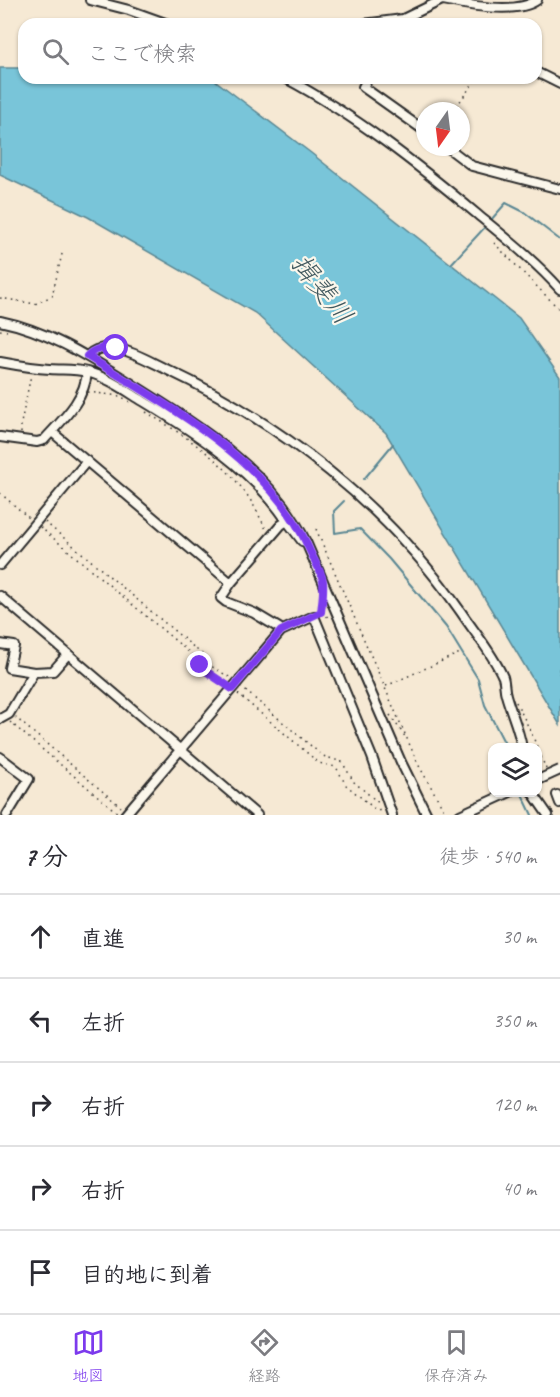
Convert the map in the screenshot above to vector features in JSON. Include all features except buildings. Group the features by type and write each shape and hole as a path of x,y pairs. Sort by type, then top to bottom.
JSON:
{"street":[{"path":"90,0 151,18"},
{"path":"408,18 443,0 475,6 516,7 537,0"},
{"path":"542,75 560,84"},
{"path":"295,84 358,123 426,172 526,254 560,288"},
{"path":"365,84 363,87 416,125"},
{"path":"459,156 472,166 560,189"},
{"path":"0,321 33,329 87,356 194,423 232,452 277,497 298,525 401,762 427,815"},
{"path":"87,356 93,350 102,347 116,348 193,382 235,404 289,440 342,480 393,530 443,587 488,652 503,678 505,693 521,743"},
{"path":"0,362 87,372 112,382 171,418 218,451 261,490 277,507 302,541 306,542"},
{"path":"0,436 37,442 44,440 81,397 87,372"},
{"path":"52,432 231,583"},
{"path":"0,565 87,461"},
{"path":"281,631 254,613 221,598 280,525 287,521"},
{"path":"0,596 257,815"},
{"path":"124,814 281,631 314,617 372,757 392,815"},
{"path":"0,644 14,646 9,668 34,672 53,671 68,654"},
{"path":"4,716 34,672"},
{"path":"0,757 29,779 7,815"},
{"path":"542,778 560,770"},
{"path":"460,815 499,797"},
{"path":"535,797 548,815"}],"path":[{"path":"460,102 473,84"},
{"path":"494,243 560,310"},
{"path":"0,298 35,304 52,296 63,250"},
{"path":"21,440 21,423 33,367"},
{"path":"83,392 120,396 134,404"},
{"path":"142,410 202,449 225,469 246,493 271,537"},
{"path":"0,493 37,520 203,655 209,665 224,672 234,686 319,763 336,767 346,785 376,810 384,807 354,782 342,762 323,756 234,686 206,672 196,658 37,520"},
{"path":"316,529 418,764 447,815"},
{"path":"314,617 321,612 323,597"},
{"path":"385,687 460,653"},
{"path":"516,701 535,743"},
{"path":"4,716 124,814"},
{"path":"4,716 124,814"}],"water":[{"name":"揖斐川","path":"0,68 18,68 18,84 220,84 519,318 560,377 560,725 386,433 255,313 88,217 0,175"}],"waterway":[{"path":"490,221 506,203 524,212 560,240"},
{"path":"451,264 486,226"},
{"path":"364,479 393,444"},
{"path":"344,501 334,511 335,533 360,529 389,559 446,627 478,679 485,705 504,743"},
{"path":"523,797 532,815"}],"route":[{"path":"116,348 102,347 93,350 87,356 194,423 232,452 277,497 298,525 324,582 321,612 281,631 232,689 220,679 206,672 200,665"}]}
